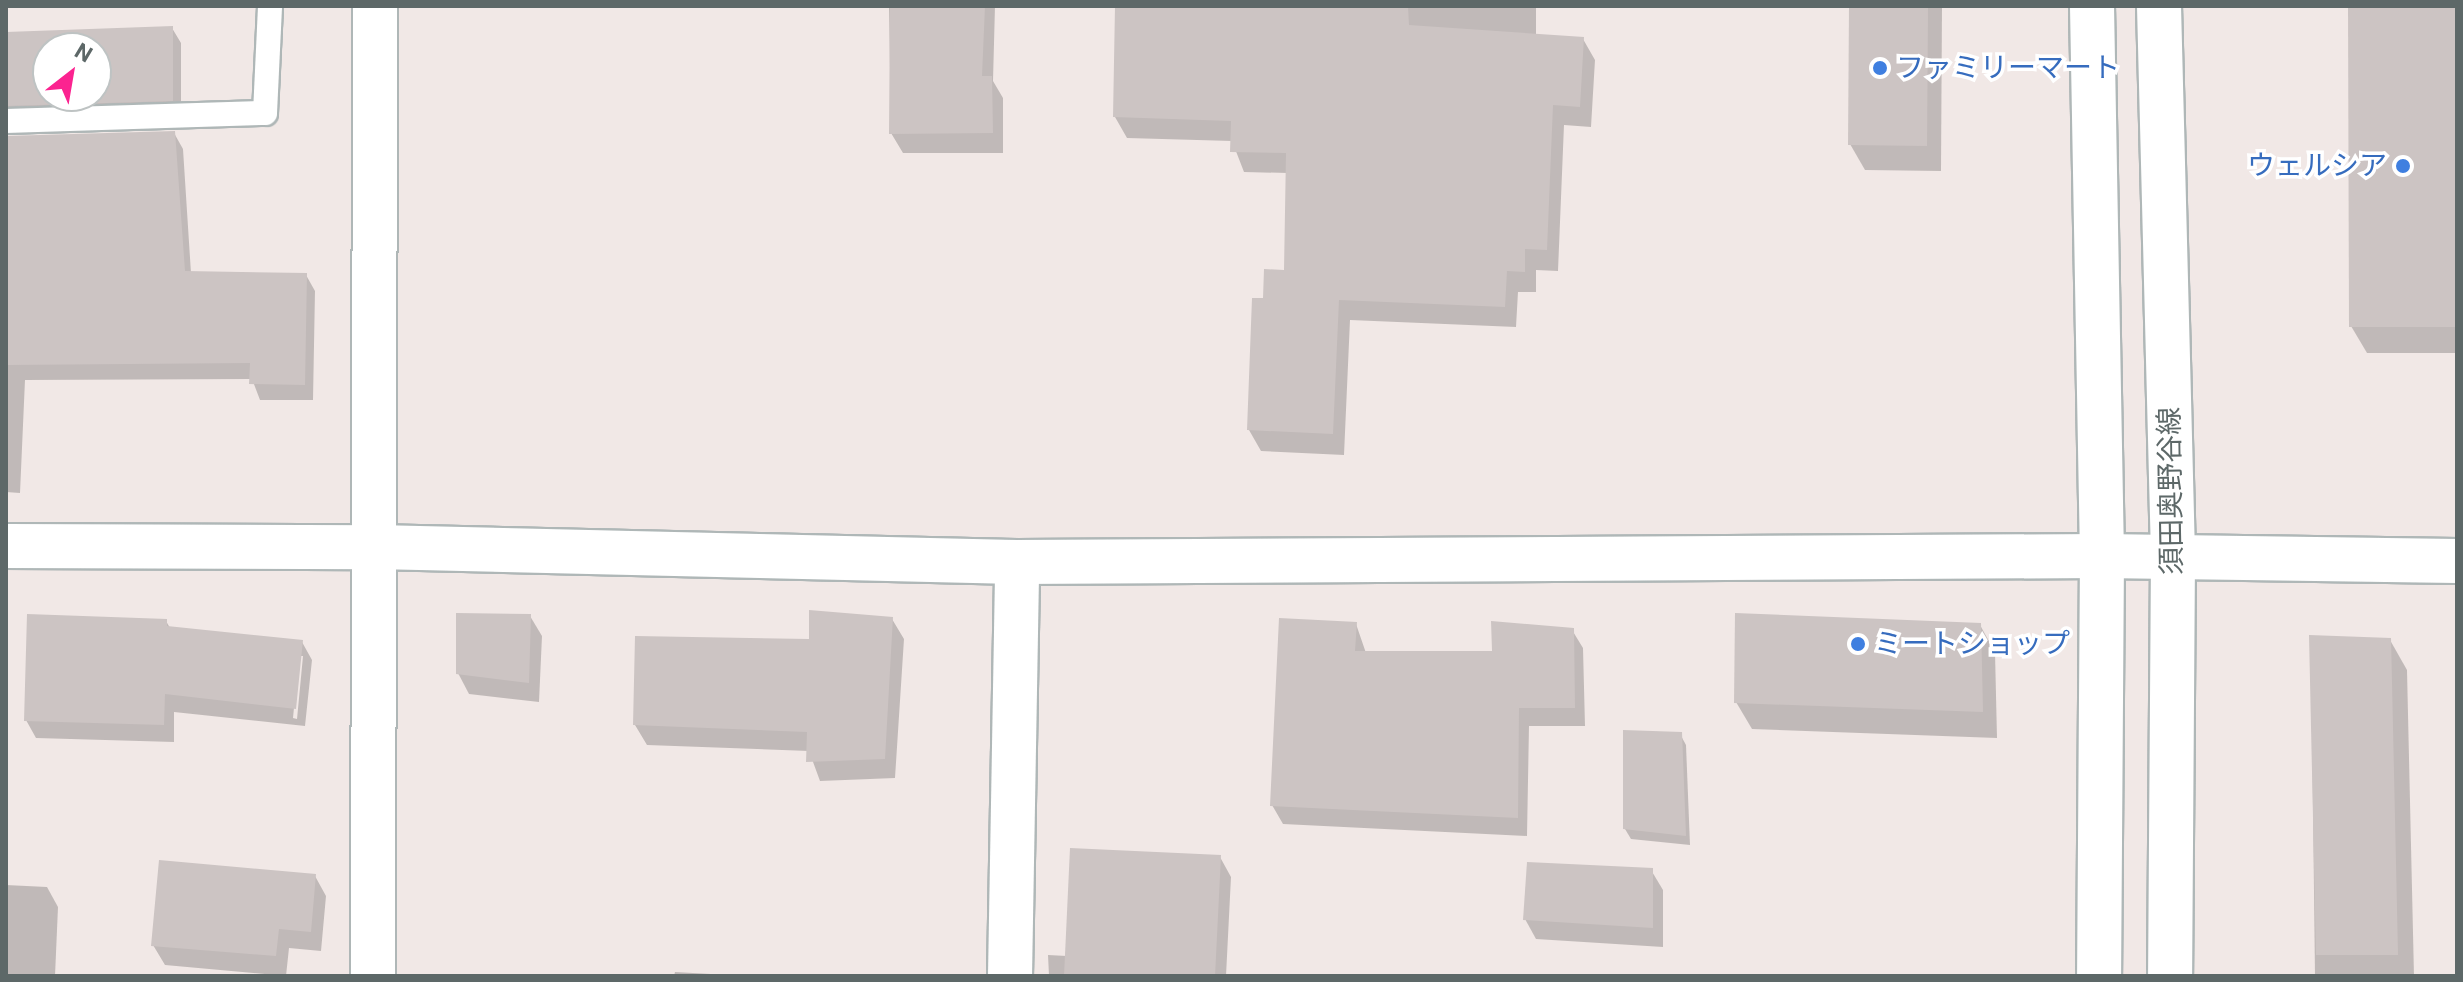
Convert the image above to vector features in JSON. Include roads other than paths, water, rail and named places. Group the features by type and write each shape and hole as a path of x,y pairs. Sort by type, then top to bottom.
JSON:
{"street":[{"path":"373,976 375,6"},
{"path":"2092,6 2102,556 2099,976"},
{"name":"須田奥野谷線","path":"2159,6 2173,557 2170,976"},
{"path":"6,546 376,547 1017,562 2102,556 2457,561"},
{"path":"1010,976 1017,562"}],"lane":[{"path":"6,121 265,113 270,6"}],"place":[{"name":"ファミリーマート","path":"1880,68"},
{"name":"ウェルシア","path":"2403,166"},
{"name":"ミートショップ","path":"1858,644"}]}
